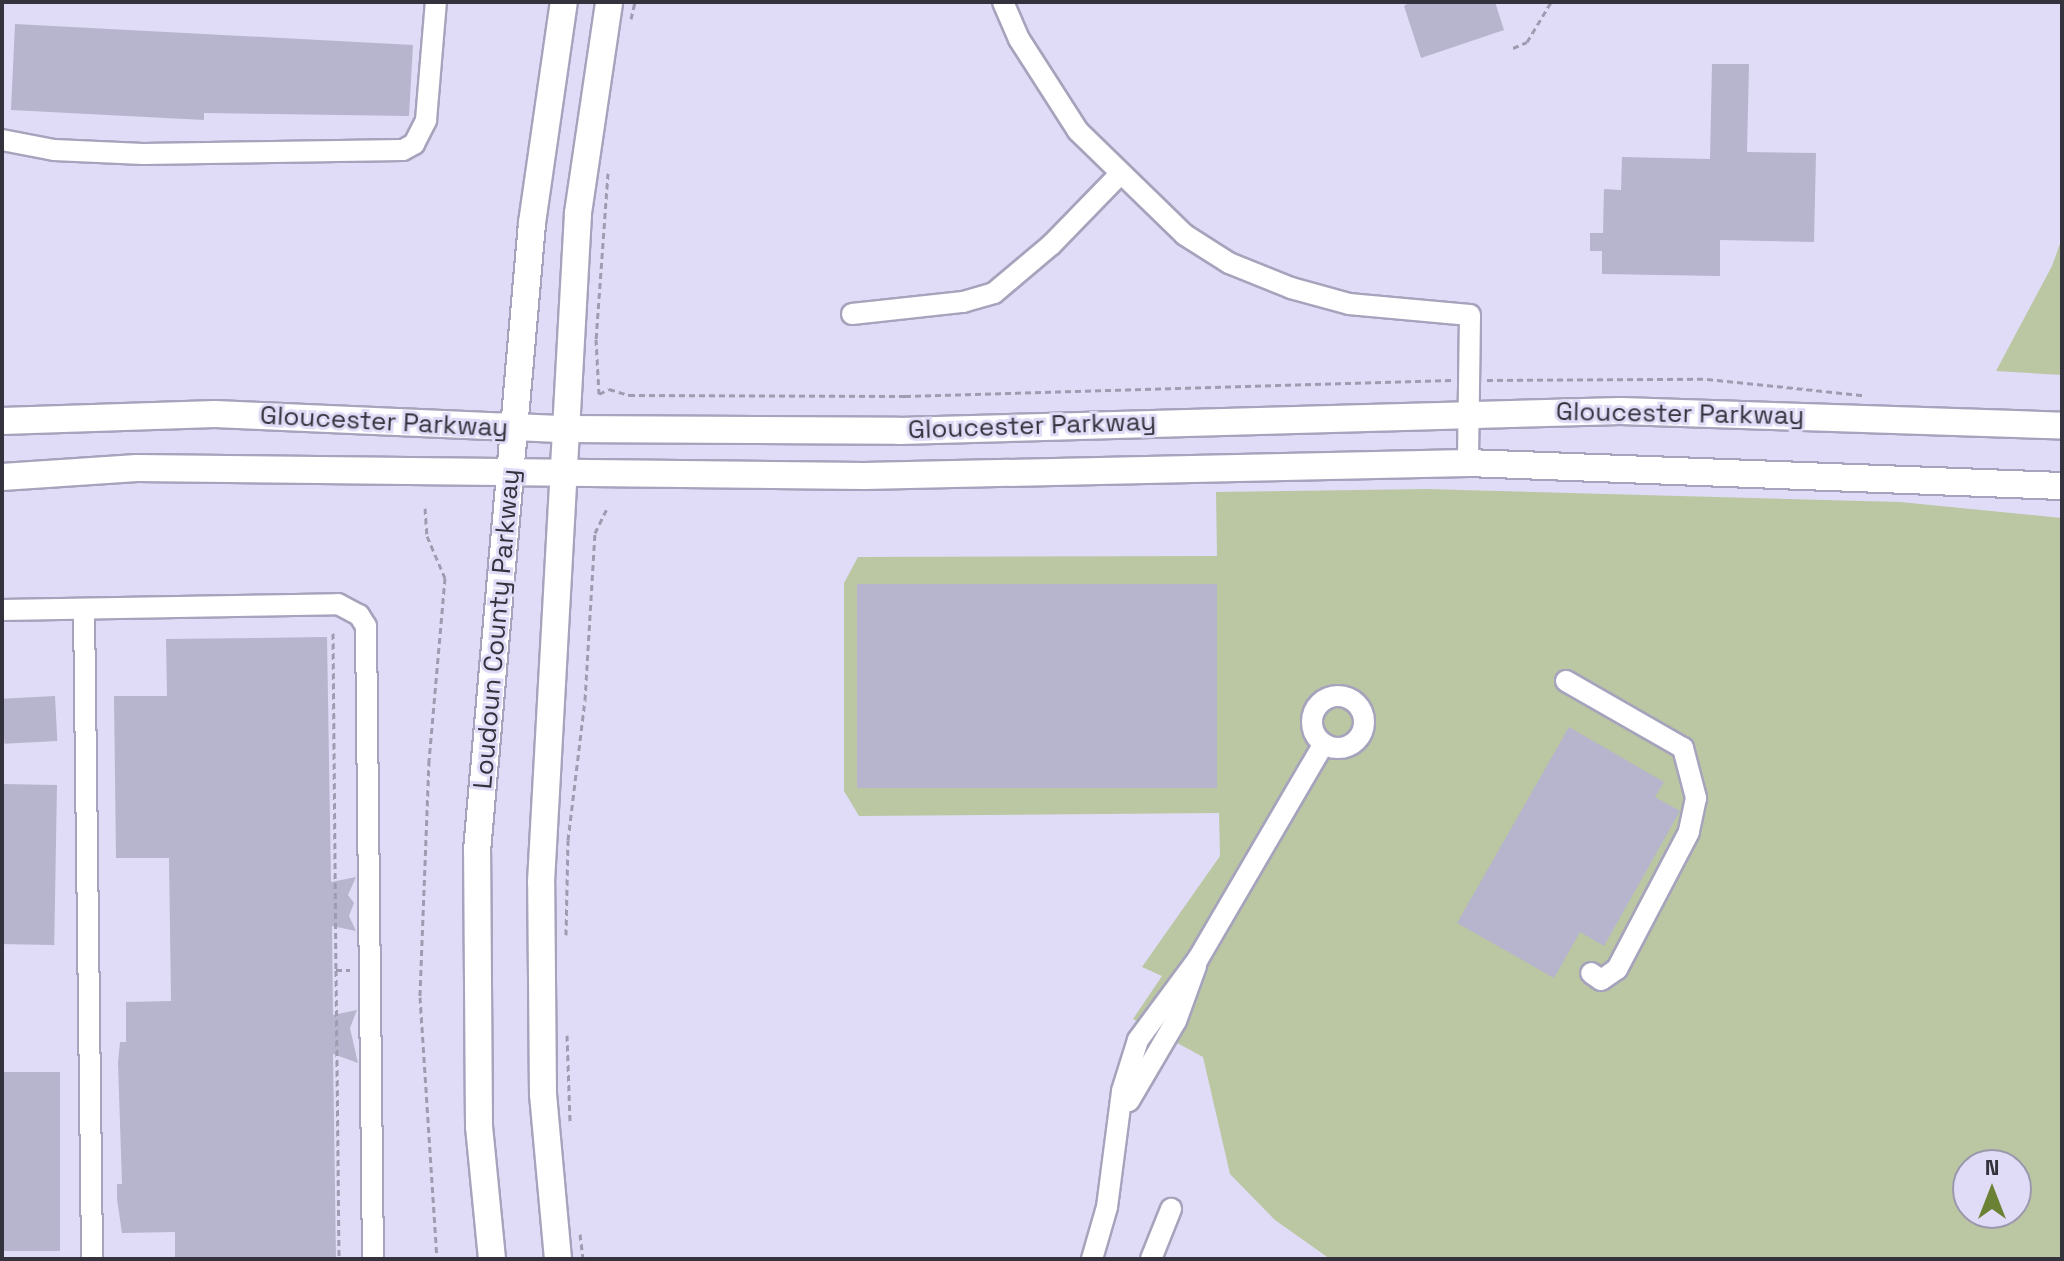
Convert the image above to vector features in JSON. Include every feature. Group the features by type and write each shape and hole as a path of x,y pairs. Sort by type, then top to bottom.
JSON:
{"main road":[{"name":"Loudoun County Parkway","path":"492,1259 479,1126 475,914 483,766 516,428 532,223 564,2"},
{"name":"Loudoun County Parkway","path":"558,1259 543,1094 540,937 578,213 609,2"},
{"name":"Gloucester Parkway","path":"2,421 215,414 516,428 899,431 1468,412 1699,412 2062,426"},
{"name":"Gloucester Parkway","path":"2,477 137,468 864,476 1468,463 2062,486"}],"street":[{"path":"2,140 54,150 143,154 403,150 414,144 426,120 436,2"},
{"path":"1003,2 1019,39 1078,131 1185,235 1229,263 1349,304 1470,315 1468,463"},
{"path":"852,314 963,302 994,293 1051,245 1120,174"},
{"path":"2,610 338,604 359,615 366,626 373,1259"},
{"path":"84,609 92,1259"},
{"path":"1566,681 1683,748 1696,798 1689,832 1617,969 1601,980 1591,973"},
{"path":"1099,1257 1118,1123 1176,1021 1198,959 1323,745"},
{"path":"1151,1259 1171,1209"}],"path":[{"path":"630,22 635,2"},
{"path":"1513,48 1527,42 1551,2"},
{"path":"608,171 596,339 599,394 609,389 629,395 905,396 1469,380 1707,379 1875,396"},
{"path":"425,508 427,536 445,578 429,760 420,997 437,1259"},
{"path":"565,945 568,840 585,700 595,533 607,508"},
{"path":"333,633 339,1259"},
{"path":"336,970 369,971"},
{"path":"566,1027 570,1127"},
{"path":"579,1229 583,1259"}],"green space":[{"path":"2062,238 2062,375 1996,371 2052,266"},
{"path":"1427,489 1900,502 2062,518 2062,1259 1330,1259 1275,1220 1230,1174 1203,1057 1133,1019 1162,976 1142,967 1220,856 1219,813 859,816 844,791 844,583 858,557 1217,556 1216,492"}],"building":[{"path":"1410,2 1495,2 1504,30 1421,58 1404,6"},
{"path":"15,24 413,45 409,116 204,113 204,120 11,110"},
{"path":"1712,64 1749,64 1747,152 1816,153 1814,242 1720,240 1720,276 1602,274 1602,251 1590,251 1590,233 1603,233 1604,189 1621,190 1622,157 1710,159"},
{"path":"857,584 1217,584 1217,788 857,788"},
{"path":"327,637 331,882 356,877 348,895 354,903 349,916 356,931 332,926 333,1015 357,1010 350,1028 358,1063 333,1054 336,1259 175,1259 175,1232 122,1233 117,1199 117,1184 122,1184 118,1063 120,1042 126,1042 126,1002 171,1001 169,858 116,858 114,696 167,696 166,639"},
{"path":"55,696 57,741 4,744 2,699"},
{"path":"1569,727 1664,782 1655,797 1680,811 1604,946 1580,932 1554,978 1457,923"},
{"path":"2,784 57,785 54,945 2,944"},
{"path":"2,1072 60,1072 60,1251 2,1251"}]}
